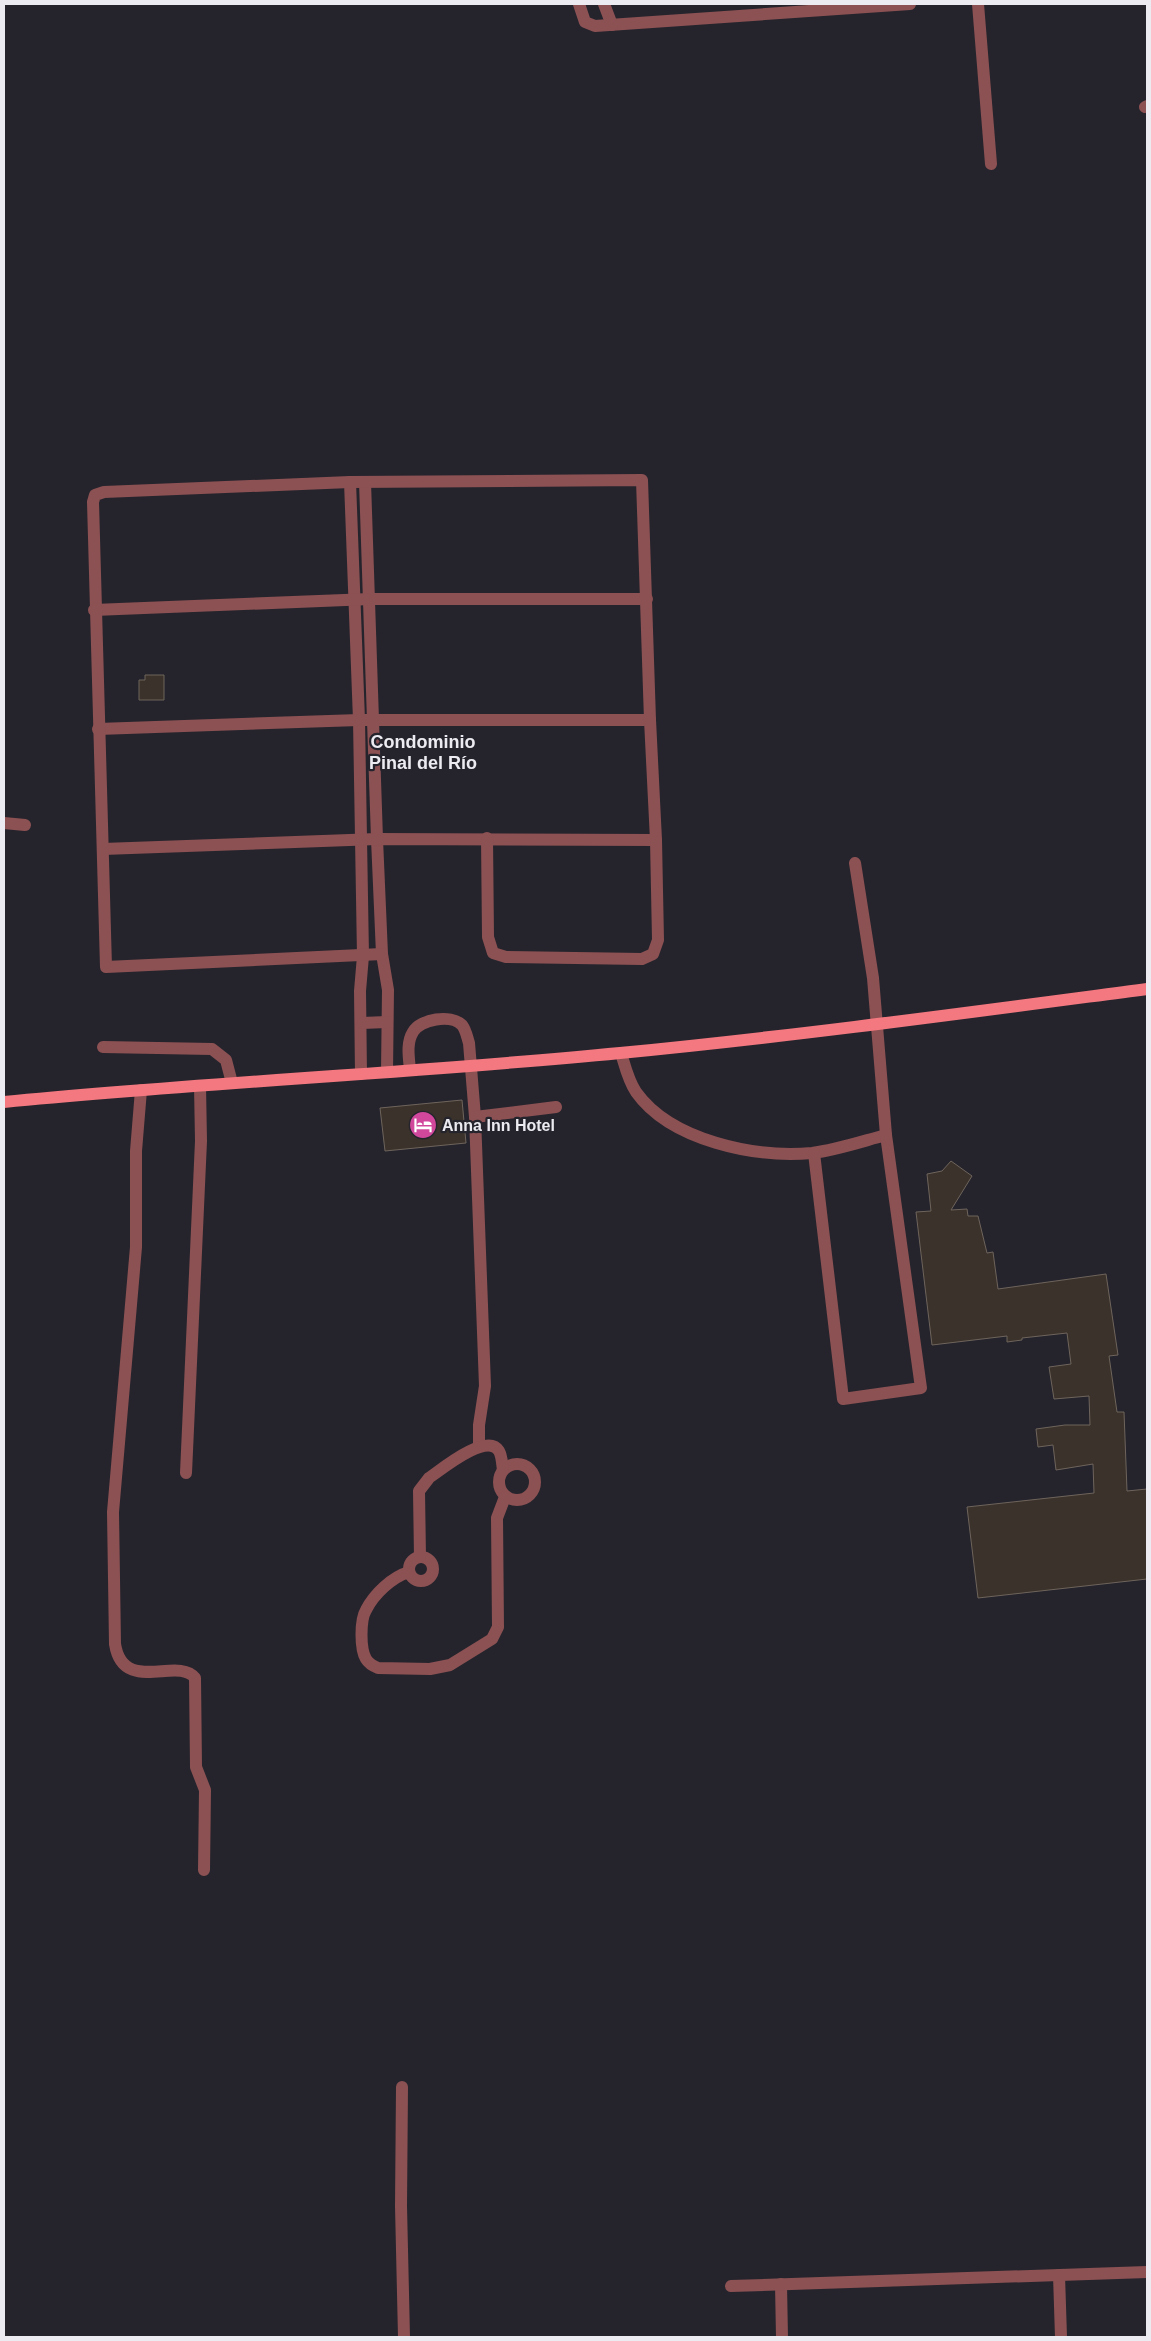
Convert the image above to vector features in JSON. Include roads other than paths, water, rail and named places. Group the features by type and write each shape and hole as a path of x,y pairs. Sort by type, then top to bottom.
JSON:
{"main road":[{"path":"4,1102 621,1053 876,1024 1147,989"}],"street":[{"path":"579,4 582,16 588,24 612,25 783,9 910,4"},
{"path":"604,4 612,25"},
{"path":"978,4 991,164"},
{"path":"382,954 106,967 94,610 93,502 97,493 350,482 642,480 656,840 658,940 653,954 642,959 506,957 493,953 488,937 487,838"},
{"path":"350,482 359,720 363,956 360,991 362,1023 361,1074"},
{"path":"365,482 382,954 388,990 388,1072"},
{"path":"94,610 370,599 647,599"},
{"path":"98,729 359,720 650,720"},
{"path":"4,823 26,825"},
{"path":"103,849 377,839 656,840"},
{"path":"814,1153 843,1399 921,1388 886,1135 873,978 855,863"},
{"path":"410,1070 409,1043 412,1033 417,1026 425,1022 438,1020 450,1020 462,1025 469,1043 475,1117 485,1386 478,1425 479,1445"},
{"path":"362,1023 387,1022"},
{"path":"103,1047 212,1049 226,1060 232,1083"},
{"path":"621,1053 635,1090 656,1114 675,1126 718,1143 762,1152 814,1153 886,1135"},
{"path":"186,1473 201,1140 200,1086"},
{"path":"141,1090 136,1151 135,1257 113,1512 115,1644 117,1658 126,1667 138,1671 188,1672 195,1678 196,1767 205,1790 204,1870"},
{"path":"475,1117 556,1107"},
{"path":"420,1556 420,1487 428,1478 479,1445 491,1445 500,1452 503,1470 498,1481 501,1493 505,1497 516,1501 522,1500 532,1493 535,1482 531,1470 520,1464 514,1464 503,1470"},
{"path":"409,1572 396,1577 383,1588 365,1612 363,1648 367,1661 371,1665 378,1668 430,1669 445,1667 492,1639 498,1627 497,1518 505,1497"},
{"path":"409,1572 417,1581 425,1581 431,1576 434,1569 431,1561 420,1556"},
{"path":"409,1572 411,1562 420,1556"},
{"path":"402,2087 401,2206 404,2337"},
{"path":"731,2286 1147,2272"},
{"path":"1058,2275 1061,2337"},
{"path":"781,2284 782,2337"}],"place":[{"name":"Anna Inn Hotel","path":"423,1125"}],"district":[{"name":"Condominio Pinal del Río","path":"423,752"}]}
